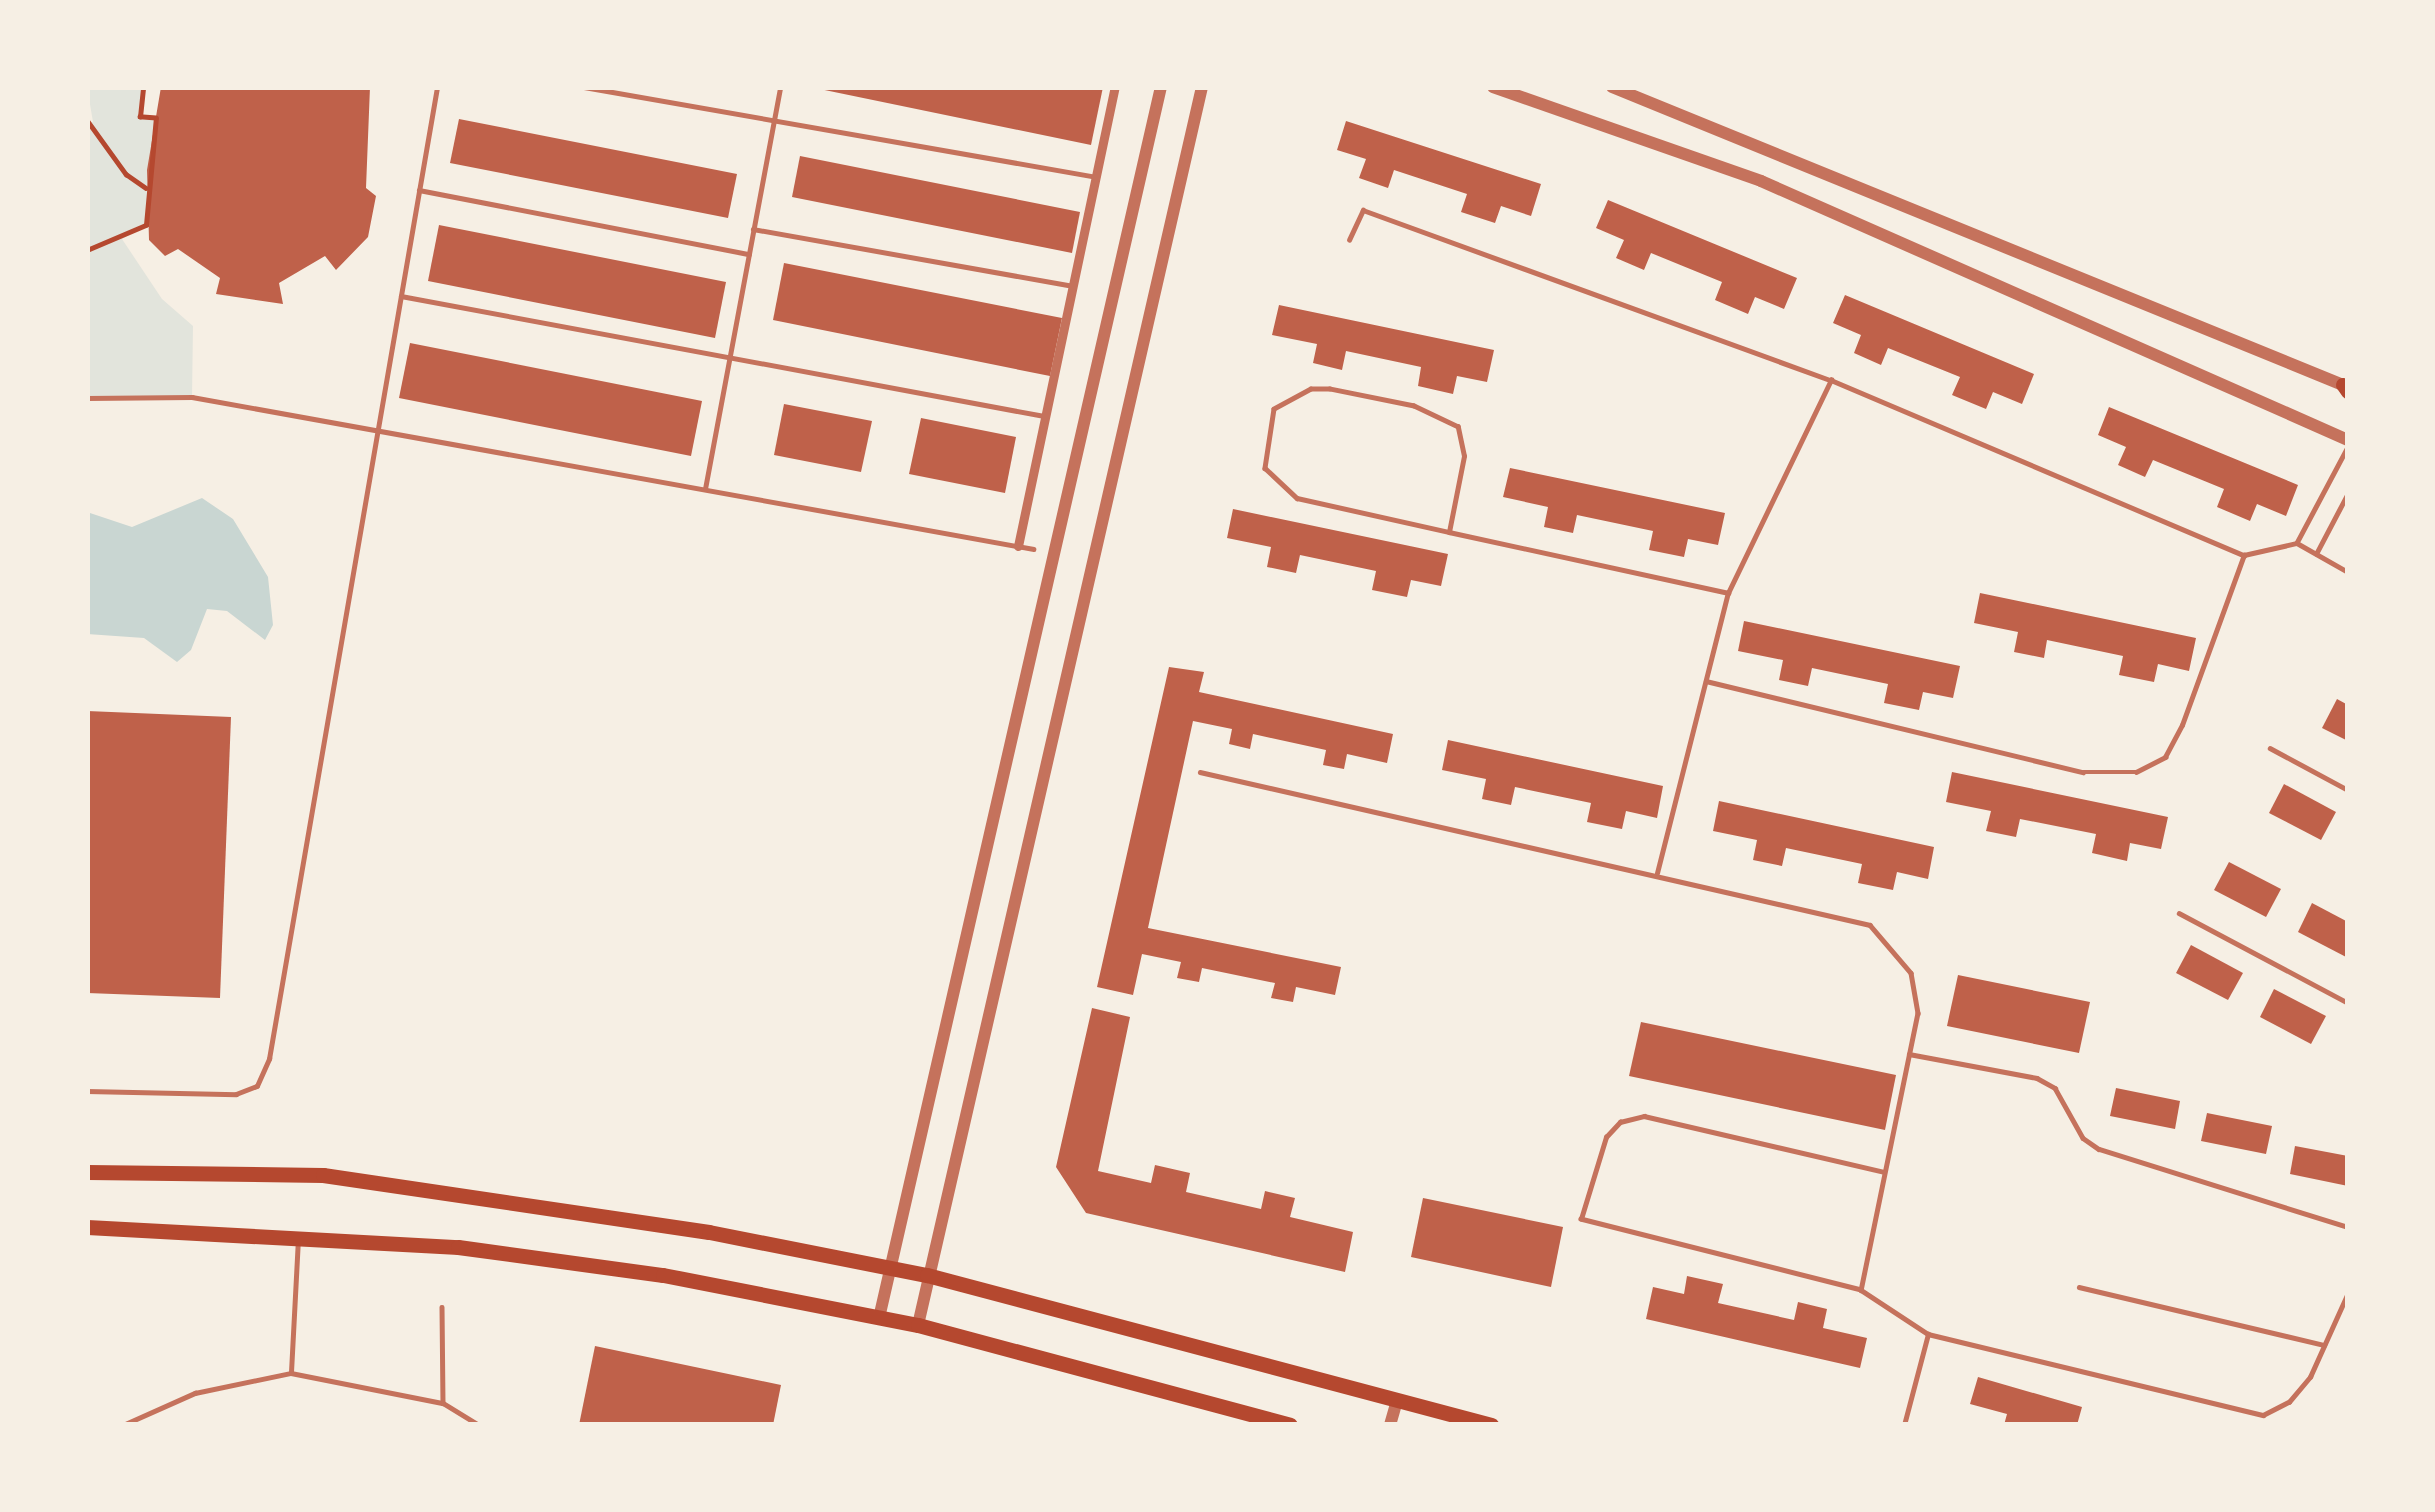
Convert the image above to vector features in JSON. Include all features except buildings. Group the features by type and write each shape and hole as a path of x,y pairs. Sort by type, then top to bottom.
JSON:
{"main road":[{"path":"87,1172 323,1175 491,1194 927,1275 1397,1400 1456,1420 1491,1425"},
{"path":"87,1227 299,1234 663,1274 918,1325 1290,1425"}],"street":[{"path":"1018,546 1050,417 1115,87"},
{"path":"879,1318 1161,87"},
{"path":"918,1325 1202,87"},
{"path":"1493,87 1760,181 2348,443"},
{"path":"1612,87 2346,388"},
{"path":"1390,1425 1397,1400"}],"lane":[{"path":"87,1091 236,1094 257,1086 263,1072 437,87"},
{"path":"584,87 1097,177"},
{"path":"705,489 780,87"},
{"path":"418,190 749,254"},
{"path":"1349,240 1363,210 1831,380 2244,554 2296,543 2348,572"},
{"path":"753,230 1076,287"},
{"path":"400,296 1050,417"},
{"path":"1657,873 1728,593 1831,380"},
{"path":"1449,532 1464,456 1458,427 1414,406 1330,389 1311,388 1274,409 1265,468 1297,498 1449,532 1728,593"},
{"path":"87,398 171,394 1033,549"},
{"path":"2296,543 2348,443"},
{"path":"2316,554 2348,493"},
{"path":"1706,681 2083,772 2136,772 2165,757 2182,725 2244,554"},
{"path":"2270,748 2348,790"},
{"path":"1200,772 1870,925 1911,973 1918,1013 1861,1290"},
{"path":"2179,913 2348,1003"},
{"path":"1910,1054 2037,1078 2055,1088 2083,1138 2099,1149 2348,1227"},
{"path":"1884,1172 1644,1116 1620,1122 1606,1137 1581,1219 1861,1290 1928,1334 2264,1415 2289,1402 2324,1345 2348,1293"},
{"path":"291,1373 299,1234"},
{"path":"2079,1287 2324,1345"},
{"path":"442,1307 443,1402"},
{"path":"1904,1425 1928,1334"},
{"path":"123,1425 195,1394 291,1373 443,1402 479,1425"}],"path":[{"path":"87,250 146,224 155,118 140,117 142,87"},
{"path":"87,119 126,174 146,188"}],"shaded area":[{"path":"87,87 143,87 140,117 156,118 146,225 122,239 162,299 193,326 192,397 87,398 87,124 93,122"},
{"path":"202,498 233,519 268,577 273,625 265,640 227,611 207,609 191,650 177,662 144,638 87,634 87,512 132,527"}]}
